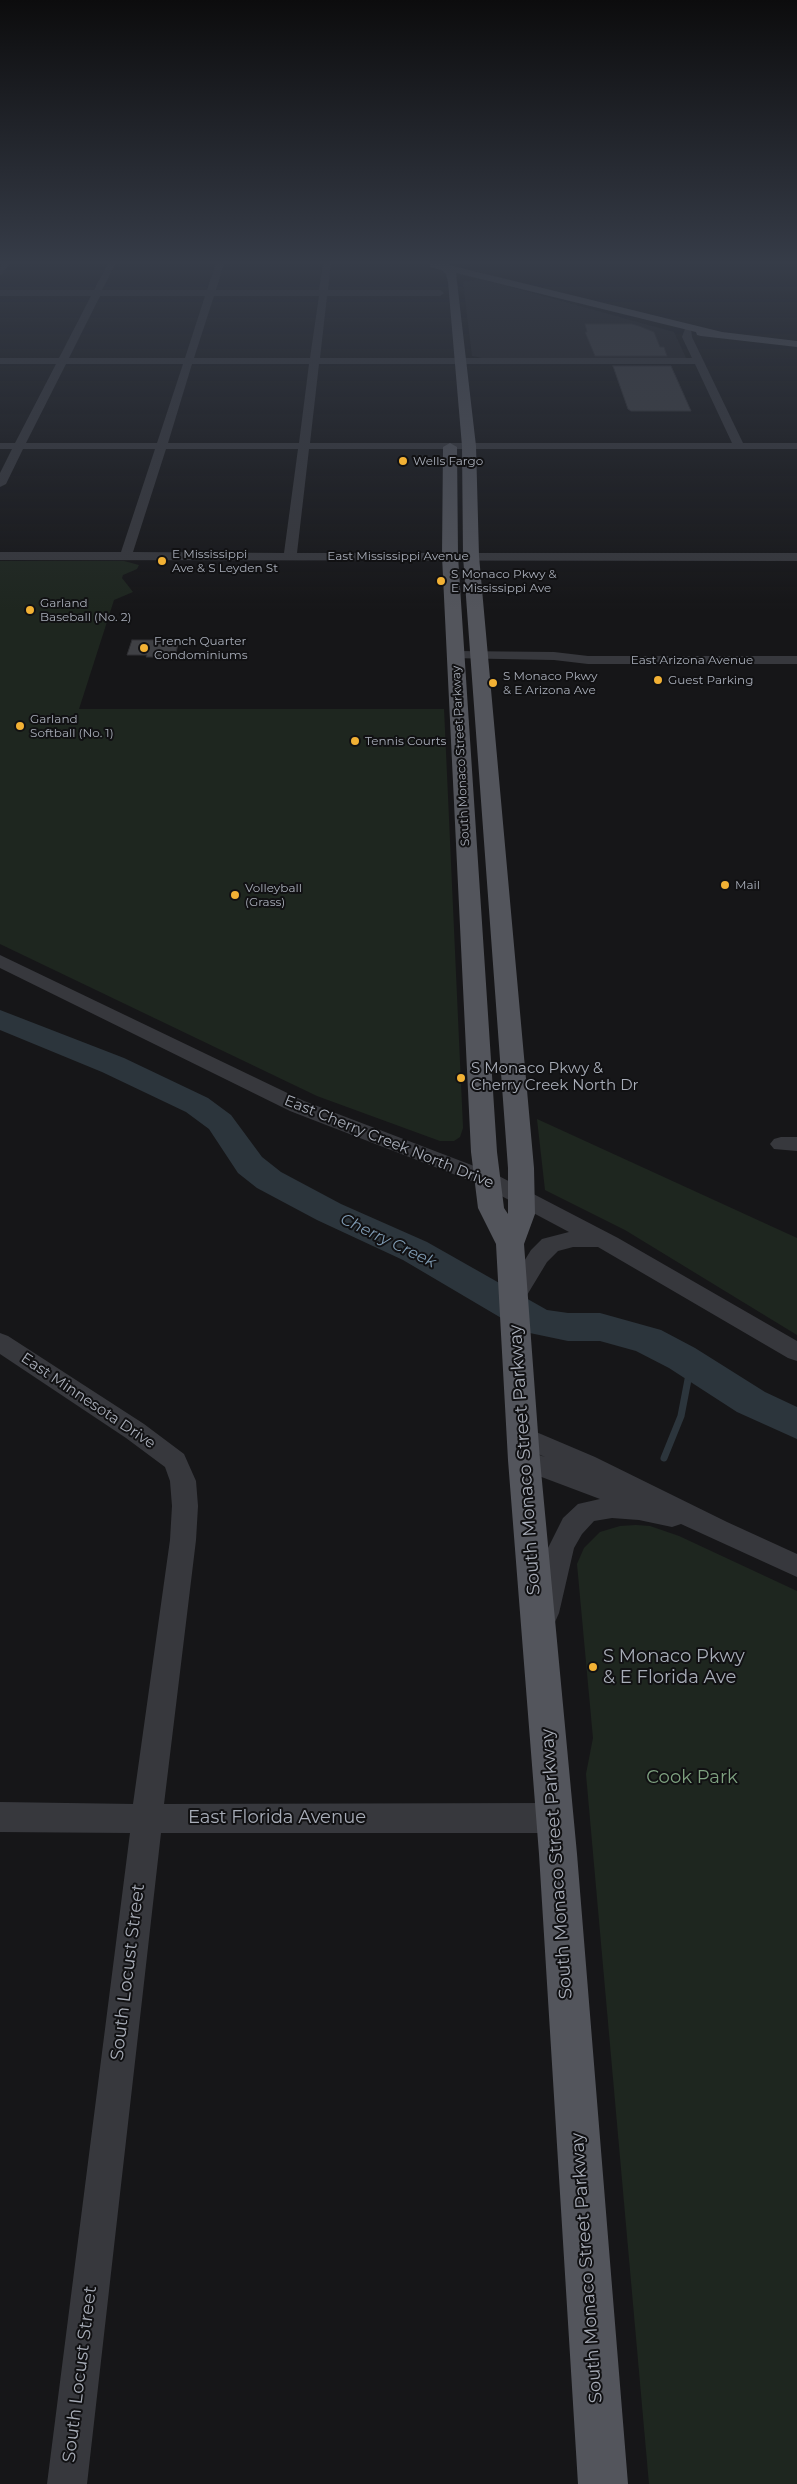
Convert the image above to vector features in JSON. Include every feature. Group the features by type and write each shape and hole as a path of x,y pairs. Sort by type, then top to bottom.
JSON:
{"main road":[{"name":"South Monaco Street Parkway","path":"463,379 469,446 471,556 522,1198 519,1220 510,1244 518,1379 554,1818 603,2484"},
{"name":"South Monaco Street Parkway","path":"450,439 450,556 487,1179 491,1208 510,1244"}],"street":[{"path":"0,484 55,379"},
{"path":"126,556 183,379"},
{"path":"290,556 312,379"},
{"path":"707,379 739,446"},
{"path":"0,446 303,446 450,439 469,446 797,446"},
{"name":"East Mississippi Avenue","path":"0,556 797,557"},
{"name":"East Arizona Avenue","path":"456,659 555,664 588,660 797,660"},
{"name":"East Cherry Creek North Drive","path":"0,961 297,1106 487,1179 610,1244 797,1352"},
{"path":"513,1298 538,1256 550,1245 564,1240 593,1239 610,1244"},
{"name":"East Minnesota Drive","path":"0,1342 135,1431 175,1461"},
{"path":"523,1448 718,1530 797,1566"},
{"name":"South Locust Street","path":"67,2484 146,1818 183,1540 185,1506 183,1481 175,1461"},
{"path":"540,1642 561,1548 574,1524 587,1512 612,1507 639,1509 718,1530"},
{"name":"East Florida Avenue","path":"0,1817 301,1820 554,1818"}],"green space":[{"path":"0,561 124,561 139,565 137,569 123,575 122,578 133,592 114,600 79,709 444,709 463,1128 460,1137 454,1141 440,1141 317,1096 0,944"},
{"path":"537,1119 797,1238 797,1335 625,1230 545,1190"},
{"name":"Cook Park","path":"620,1526 650,1526 679,1536 797,1591 797,2484 649,2484 586,1774 593,1738 577,1564 584,1548 600,1532"}],"building":[{"path":"618,379 677,379 691,411 631,411 628,409"},
{"name":"French Quarter Condominiums","path":"132,640 179,640 175,657 146,657 147,655 127,655"}],"waterway":[{"name":"Cherry Creek","path":"0,1019 113,1065 197,1105 220,1122 250,1165 269,1180 329,1212 415,1251 538,1322 568,1327 600,1327 648,1340 682,1358 751,1402 797,1424"},
{"path":"664,1458 681,1416 691,1364"}],"place":[{"name":"Wells Fargo","path":"403,461"},
{"name":"E Mississippi Ave & S Leyden St","path":"162,561"},
{"name":"S Monaco Pkwy & E Mississippi Ave","path":"441,581"},
{"name":"Garland Baseball (No. 2)","path":"30,610"},
{"name":"French Quarter Condominiums","path":"144,648"},
{"name":"Guest Parking","path":"658,680"},
{"name":"S Monaco Pkwy & E Arizona Ave","path":"493,683"},
{"name":"Garland Softball (No. 1)","path":"20,726"},
{"name":"Tennis Courts","path":"355,741"},
{"name":"Mail","path":"725,885"},
{"name":"Volleyball (Grass)","path":"235,895"},
{"name":"S Monaco Pkwy & Cherry Creek North Dr","path":"461,1078"},
{"name":"S Monaco Pkwy & E Florida Ave","path":"593,1667"}]}
